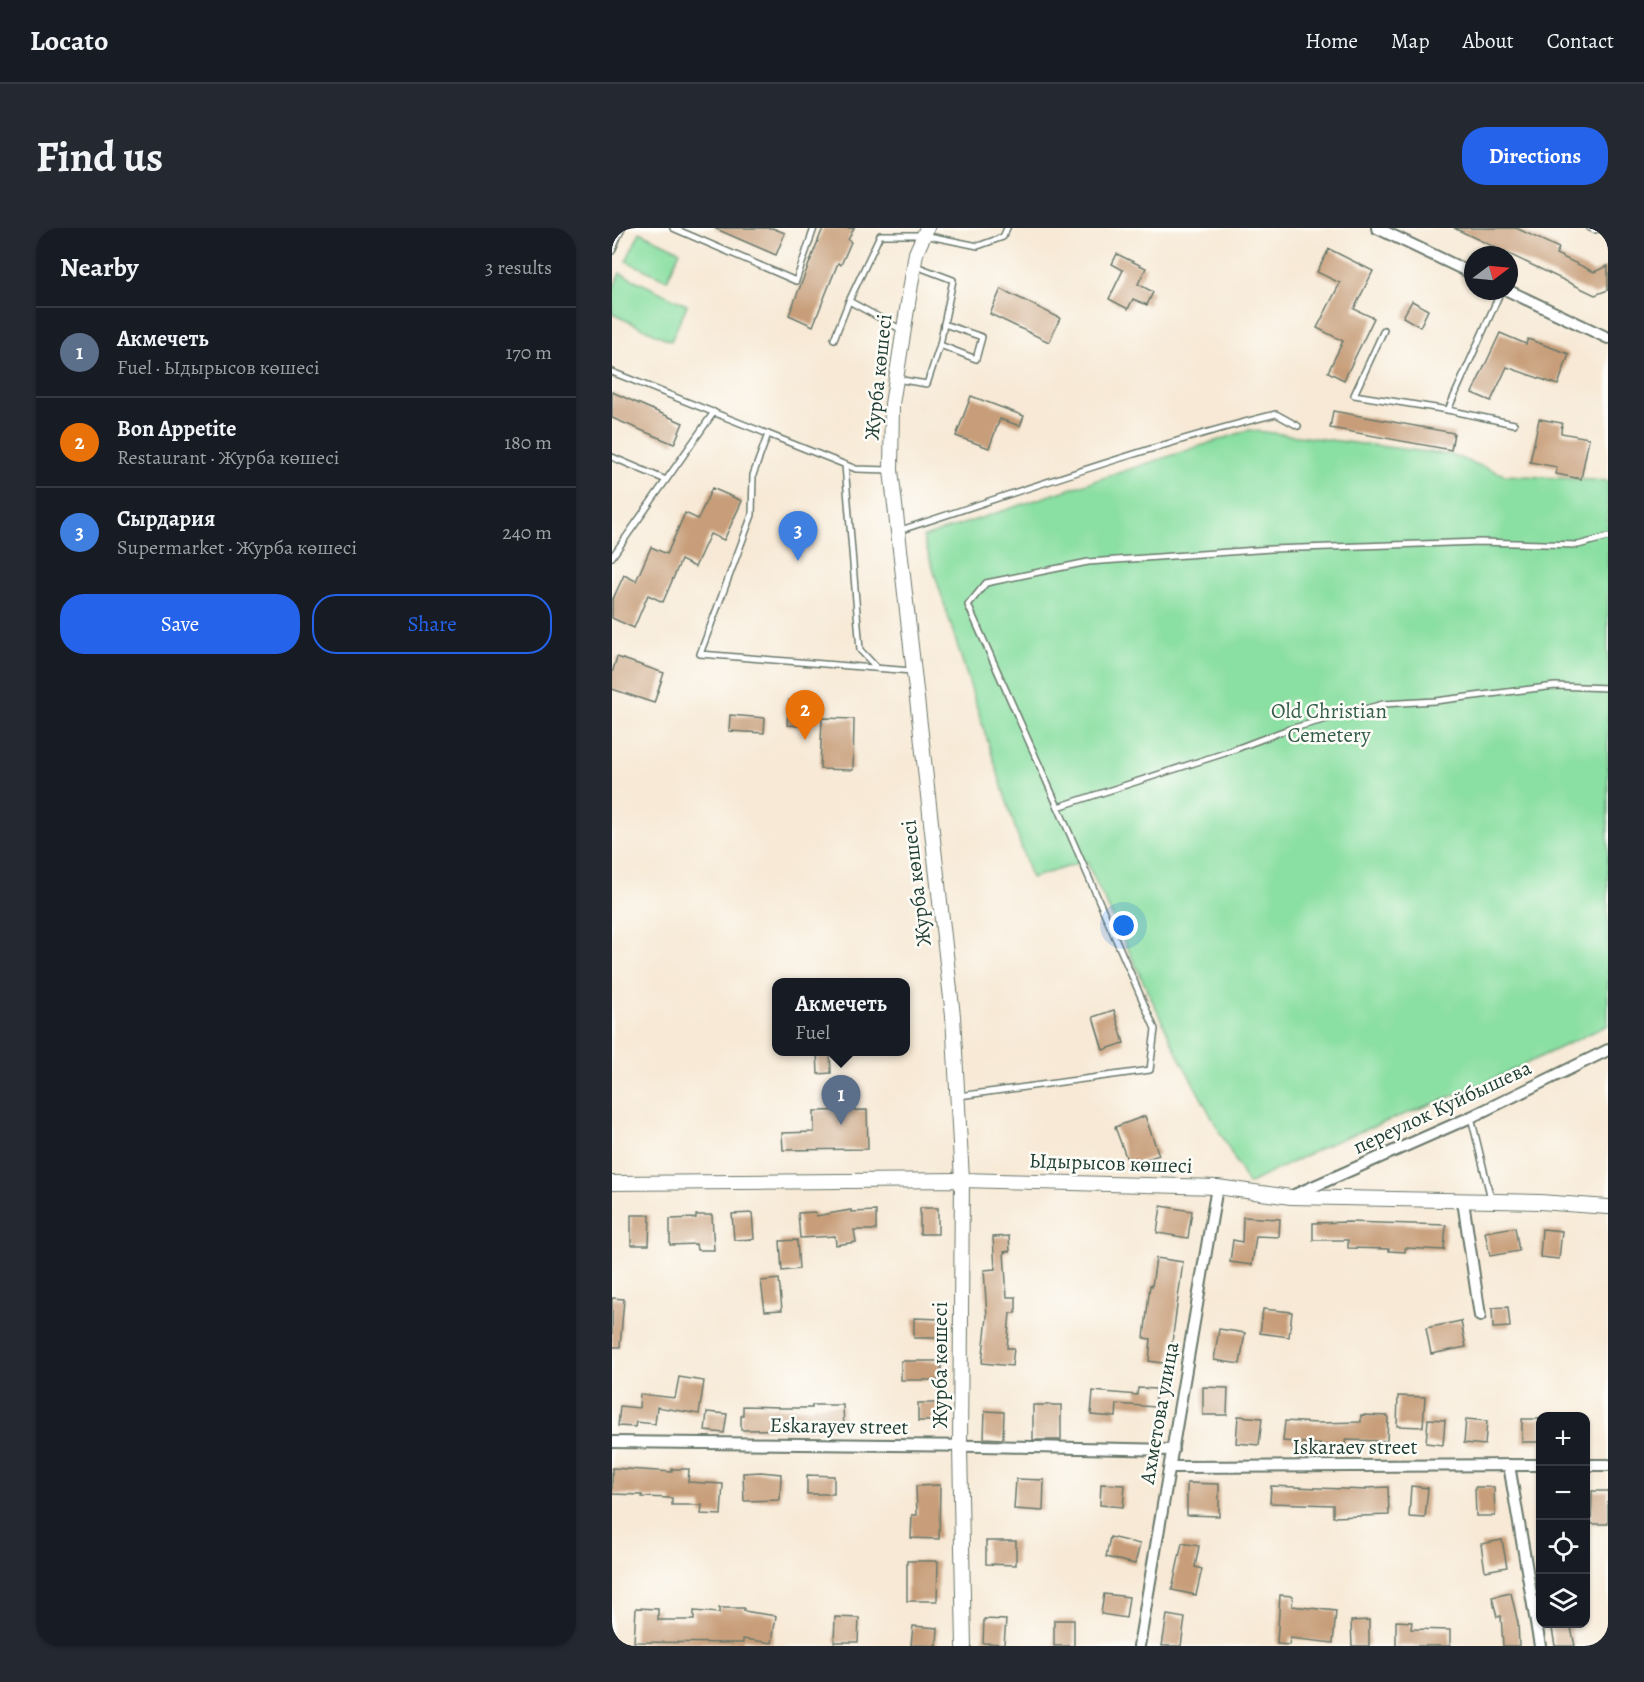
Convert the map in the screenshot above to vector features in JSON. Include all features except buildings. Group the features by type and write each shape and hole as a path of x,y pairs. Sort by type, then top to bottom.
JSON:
{"street":[{"path":"1377,228 1464,270"},
{"name":"Журба көшесі","path":"925,231 916,253 892,404 891,470 952,1016 957,1096 962,1180 960,1447 964,1646"},
{"path":"1518,295 1608,338"},
{"name":"переулок Куйбышева","path":"1291,1197 1471,1116 1608,1050"},
{"name":"Ыдырысов көшесі","path":"612,1183 962,1180 1217,1187 1291,1197 1492,1201 1608,1207"},
{"name":"Ахметова улица","path":"1139,1646 1217,1187"},
{"path":"1463,1201 1480,1316"},
{"name":"Eskarayev street","path":"612,1442 1173,1450"},
{"name":"Iskaraev street","path":"1170,1467 1536,1465"},
{"path":"1590,1465 1608,1465"},
{"path":"1509,1466 1540,1646"}],"lane":[{"path":"612,251 622,228"},
{"path":"673,228 796,281 814,228"},
{"path":"834,339 880,235 925,231 978,246 1003,237 1007,228"},
{"path":"1590,228 1594,230 1603,228"},
{"path":"896,379 927,384 940,345 953,280 914,265"},
{"path":"1448,410 1497,300"},
{"path":"849,302 903,331"},
{"path":"940,345 976,359 982,338 944,324"},
{"path":"1384,330 1354,395 1448,410 1514,424"},
{"path":"612,372 856,469 891,470"},
{"path":"612,557 714,412"},
{"path":"897,531 1151,448 1228,426 1276,414 1298,426"},
{"path":"768,434 753,475 752,515 700,654 912,671"},
{"path":"612,457 666,480"},
{"path":"845,465 860,650 877,668"},
{"path":"957,1096 1150,1070 1155,1029 968,605 986,583 1088,562 1283,549 1480,543 1578,545 1608,537"},
{"path":"1058,807 1225,753 1286,730 1383,704 1435,701 1555,686 1608,688"},
{"path":"1471,1116 1492,1201"}],"green space":[{"path":"640,232 680,251 667,280 626,261"},
{"path":"620,273 687,305 671,341 612,314 612,291"},
{"name":"Old Christian Cemetery","path":"1249,430 1452,455 1505,475 1608,481 1608,1025 1483,1084 1331,1143 1248,1184 1179,1057 1086,861 1031,878 923,537"}],"place":[{"name":"Сырдария","path":"798,561"},
{"name":"Bon Appetite","path":"805,740"},
{"name":"Акмечеть","path":"841,1125"}]}
